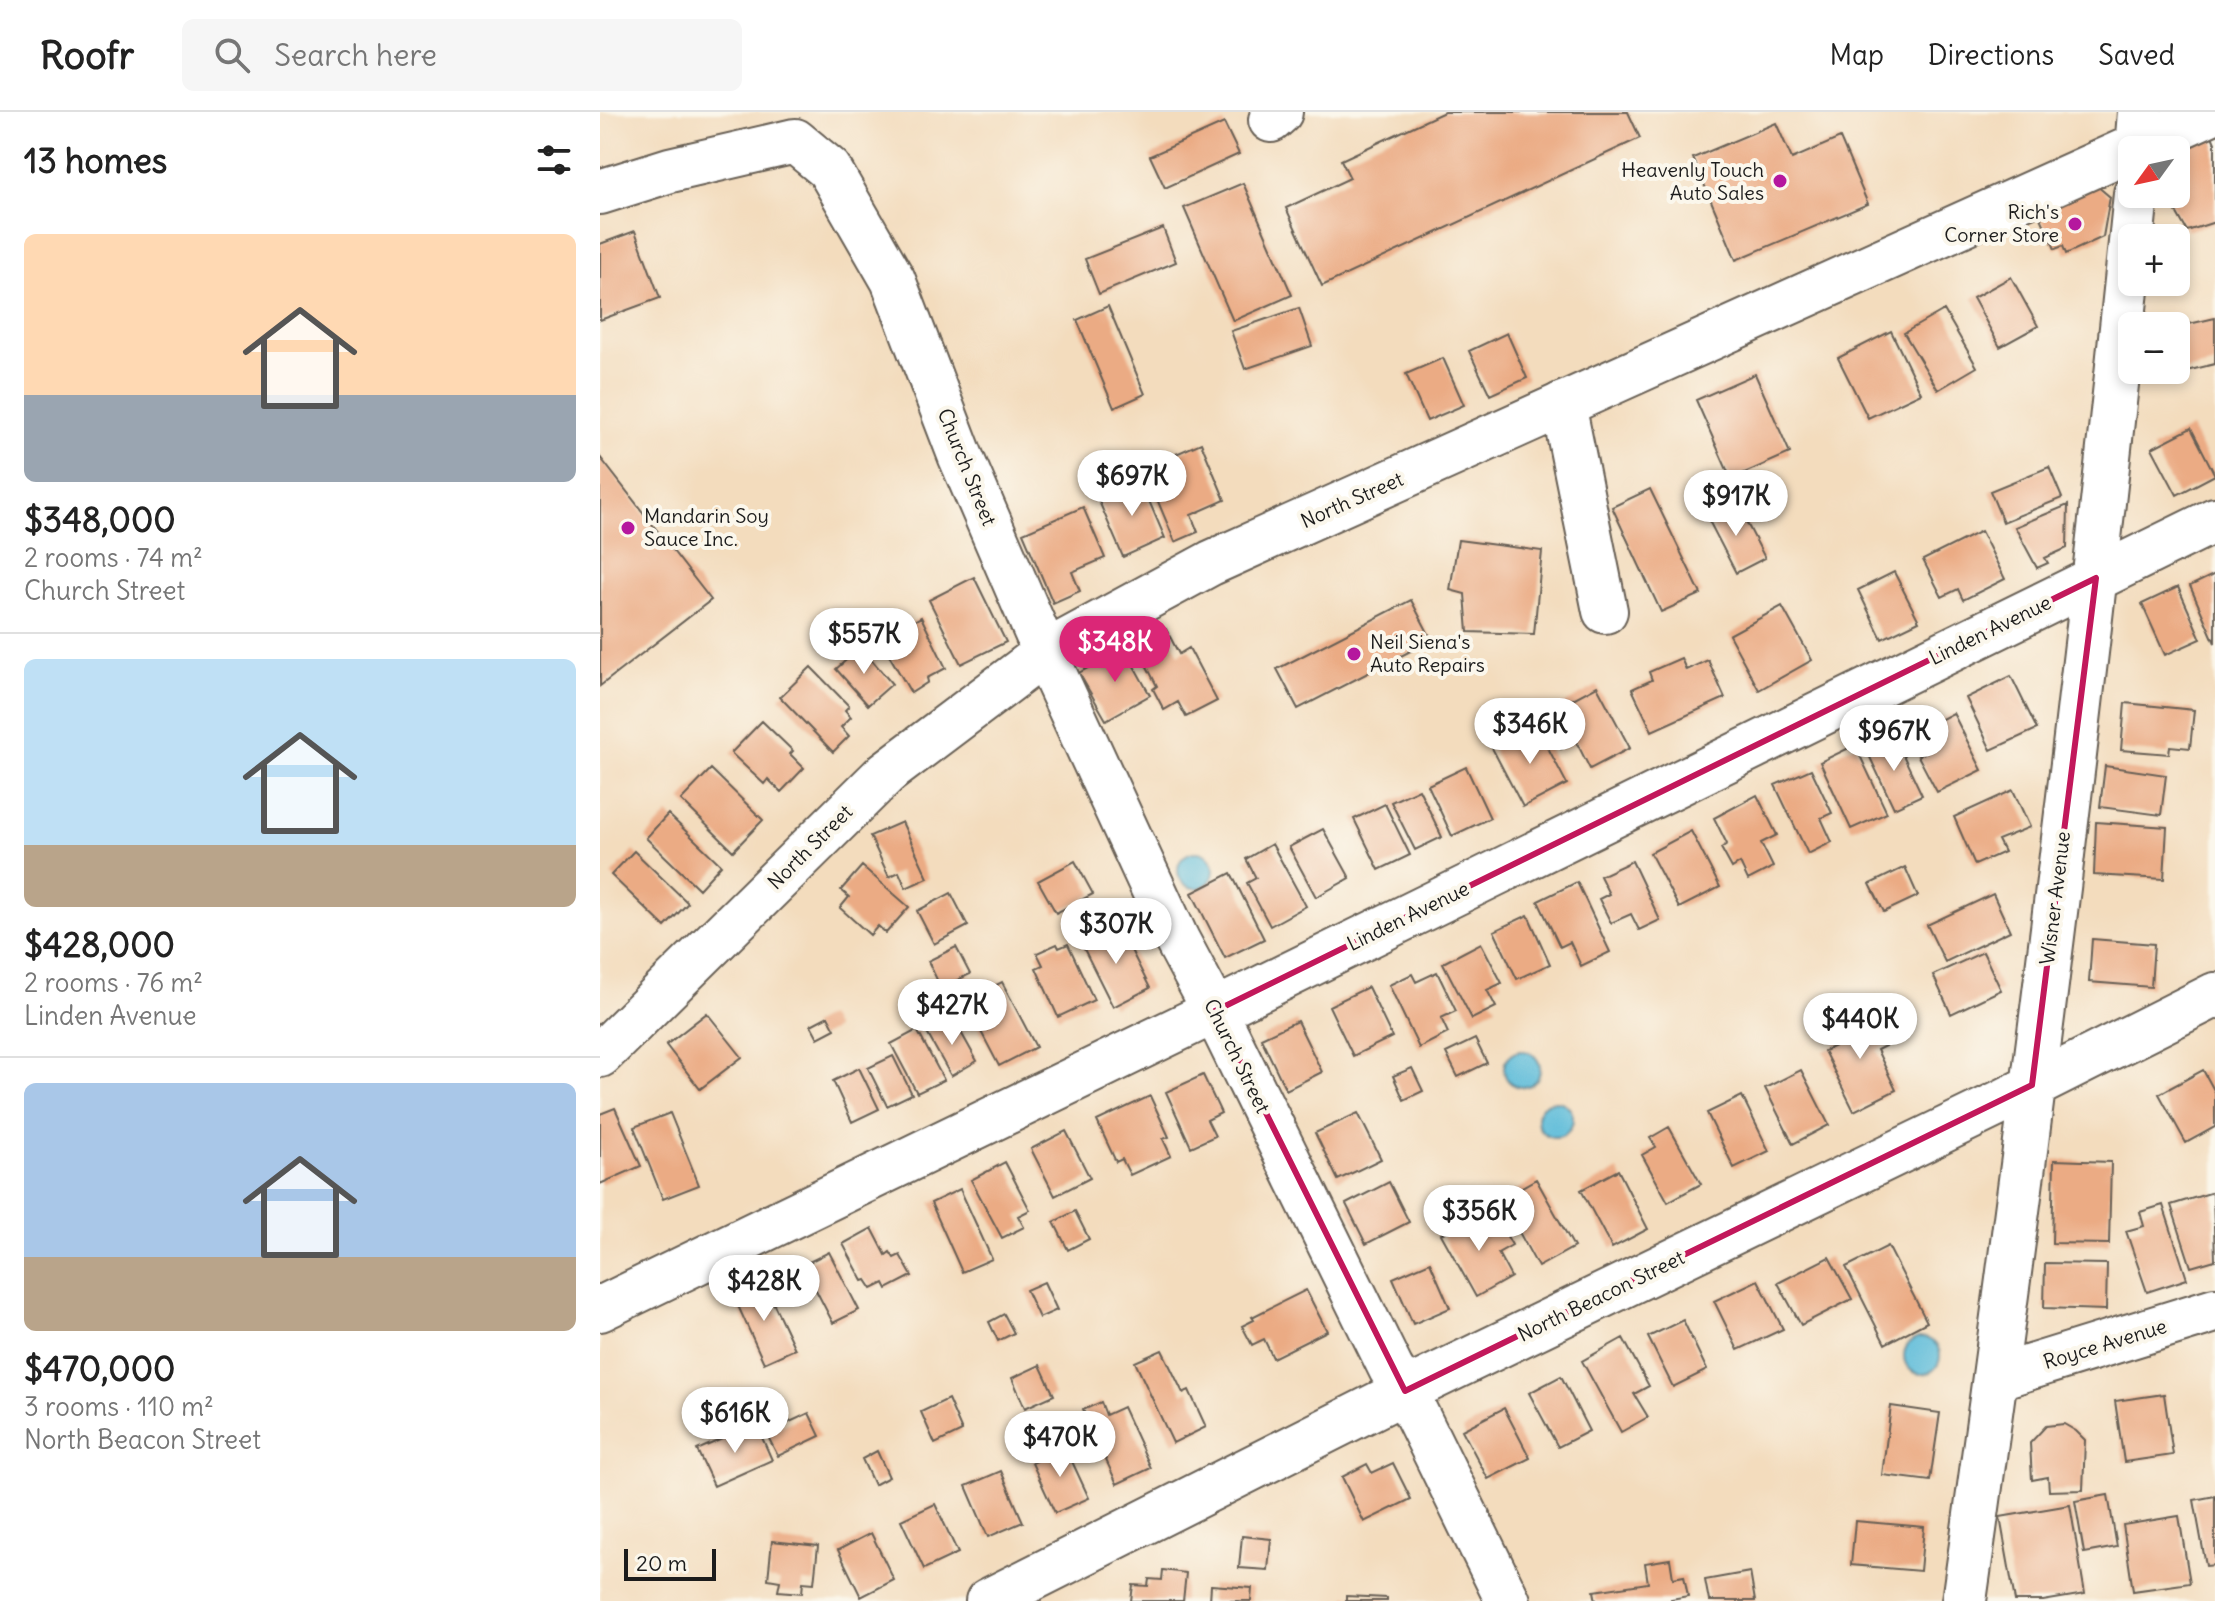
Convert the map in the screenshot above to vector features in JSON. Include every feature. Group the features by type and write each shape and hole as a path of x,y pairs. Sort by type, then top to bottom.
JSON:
{"street":[{"name":"North Street","path":"2138,136 2212,112"},
{"name":"Church Street","path":"600,192 670,170 795,141 829,169 893,280 960,455 1045,653 1177,940 1508,1601"},
{"name":"North Street","path":"600,1055 886,773 1045,653 1211,563 1563,404 2118,145"},
{"name":"Wisner Avenue","path":"1964,1601 2096,578 2135,208"},
{"path":"1563,404 1605,611"},
{"name":"Linden Avenue","path":"600,1309 2215,520"},
{"name":"North Beacon Street","path":"988,1601 1405,1391 2215,995"},
{"name":"Royce Avenue","path":"1995,1378 2215,1310"}],"highlighted area":[{"path":"2096,578 2032,1085 1405,1391 1215,1011"}],"water":[{"path":"1196,852 1209,857 1214,870 1209,883 1196,888 1183,883 1178,870 1183,857"},
{"path":"1522,1051 1535,1056 1540,1069 1535,1082 1522,1087 1509,1082 1504,1069 1509,1056"},
{"path":"1555,1101 1568,1106 1573,1119 1568,1132 1555,1137 1542,1132 1537,1119 1542,1106"},
{"path":"1922,1338 1935,1343 1940,1356 1935,1369 1922,1374 1909,1369 1904,1356 1909,1343"}],"building":[{"path":"1444,112 1628,112 1640,138 1322,286 1286,208 1350,178 1341,160"},
{"path":"1224,123 1239,154 1165,188 1150,156"},
{"name":"Heavenly Touch Auto Sales","path":"1776,123 1792,159 1840,138 1868,204 1736,260 1693,158"},
{"path":"2210,131 2215,143 2215,222 2190,230 2190,224 2183,224 2174,208 2190,208 2190,142"},
{"path":"1243,183 1292,295 1233,321 1184,208"},
{"name":"Rich's Corner Store","path":"2096,185 2110,197 2103,237 2066,254 2063,246 2055,249 2038,211"},
{"path":"1163,228 1176,262 1099,294 1085,259"},
{"path":"635,231 660,298 600,320 600,244"},
{"path":"2011,277 2038,326 2000,347 1973,298"},
{"path":"1108,306 1145,394 1114,408 1077,320"},
{"path":"1299,308 1312,346 1245,369 1231,331"},
{"path":"1944,310 1977,367 1938,390 1904,333"},
{"path":"2215,318 2215,364 2190,370 2190,324"},
{"path":"1891,331 1921,393 1868,418 1838,358"},
{"path":"1507,333 1527,378 1490,395 1469,351"},
{"path":"1443,358 1464,405 1427,421 1406,374"},
{"path":"1755,374 1790,453 1731,479 1696,400"},
{"path":"2191,428 2215,475 2177,495 2152,448"},
{"path":"1201,443 1225,500 1191,515 1198,532 1175,542 1144,468"},
{"name":"Mandarin Soy Sauce Inc.","path":"600,457 711,600 600,686"},
{"path":"2049,467 2062,498 2003,522 1990,491"},
{"path":"1140,480 1165,538 1123,557 1098,499"},
{"path":"1650,489 1701,594 1661,612 1612,507"},
{"path":"1736,502 1765,558 1736,573 1707,517"},
{"path":"2068,505 2067,548 2045,558 2048,563 2037,568 2015,527"},
{"path":"1083,507 1105,558 1072,572 1080,591 1053,603 1023,533"},
{"path":"1981,531 2005,579 1963,600 1958,589 1942,597 1923,560"},
{"path":"1458,540 1542,551 1534,634 1468,632 1465,594 1450,590"},
{"path":"1894,572 1919,621 1882,639 1858,590"},
{"path":"2215,574 2215,643 2190,586"},
{"path":"974,577 1006,642 961,664 929,600"},
{"path":"2178,587 2201,639 2165,655 2142,604"},
{"name":"Neil Siena's Auto Repairs","path":"1411,600 1432,640 1298,709 1277,669"},
{"path":"1782,606 1812,660 1759,690 1729,635"},
{"path":"921,617 946,668 927,678 928,682 911,693 881,641"},
{"path":"1166,629 1179,654 1189,648 1217,701 1186,717 1178,702 1164,710 1153,689 1157,686 1136,645"},
{"path":"861,647 892,684 868,705 836,669"},
{"path":"1124,648 1150,695 1106,720 1079,673"},
{"path":"1681,658 1686,670 1708,660 1725,698 1652,731 1632,689 1652,680 1649,672"},
{"path":"811,667 849,706 845,710 851,717 841,727 849,736 833,752 780,697"},
{"path":"2011,676 2037,729 1991,750 1966,698"},
{"path":"1597,686 1630,748 1590,769 1576,741 1561,749 1543,715"},
{"path":"2125,703 2194,710 2190,748 2170,746 2169,754 2121,750"},
{"path":"1953,713 1982,770 1937,792 1918,756 1927,751 1917,732"},
{"path":"762,721 793,751 790,754 804,768 781,792 768,779 764,784 731,753"},
{"path":"1536,725 1567,784 1523,807 1492,748"},
{"path":"1895,738 1922,795 1894,808 1867,751"},
{"path":"1855,745 1887,813 1851,829 1820,762"},
{"path":"2105,766 2166,775 2161,815 2100,807"},
{"path":"1466,767 1490,818 1452,836 1428,785"},
{"path":"711,769 763,820 733,851 681,800"},
{"path":"1811,769 1832,813 1821,818 1832,842 1808,854 1775,785"},
{"path":"1419,789 1442,837 1415,850 1391,802"},
{"path":"2013,790 2030,827 1998,840 2004,852 1975,865 1954,817"},
{"path":"1757,795 1777,835 1761,843 1773,867 1748,880 1740,863 1732,868 1721,848 1727,844 1714,818"},
{"path":"1385,804 1410,855 1379,870 1354,819"},
{"path":"668,814 721,865 699,889 646,838"},
{"path":"902,822 928,878 906,888 899,872 889,877 870,836"},
{"path":"2096,822 2167,827 2164,879 2094,875"},
{"path":"1323,829 1350,878 1316,897 1289,847"},
{"path":"1691,831 1720,887 1679,908 1650,853"},
{"path":"1272,844 1306,906 1270,926 1247,883 1256,878 1246,859"},
{"path":"634,851 688,903 665,927 611,875"},
{"path":"1075,861 1093,894 1056,913 1038,881"},
{"path":"1632,861 1660,920 1639,930 1631,914 1611,923 1599,899 1609,894 1600,876"},
{"path":"862,866 909,907 886,933 878,926 870,935 840,908 849,897 841,890"},
{"path":"1905,867 1918,896 1884,912 1870,884"},
{"path":"1231,873 1264,939 1225,958 1192,893"},
{"path":"1577,882 1610,952 1581,966 1570,942 1560,947 1538,901"},
{"path":"951,893 968,926 934,944 917,911"},
{"path":"1993,894 2010,931 1945,962 1927,925"},
{"path":"1528,915 1550,964 1517,979 1494,931"},
{"path":"1119,926 1150,988 1113,1007 1082,945"},
{"path":"2092,939 2154,944 2151,987 2089,982"},
{"path":"1481,943 1502,983 1487,990 1496,1007 1472,1019 1443,963"},
{"path":"1057,944 1059,948 1068,944 1094,1000 1058,1017 1036,968 1043,965 1037,953"},
{"path":"956,947 970,974 941,988 928,961"},
{"path":"1983,952 2001,990 1951,1014 1933,975"},
{"path":"1437,972 1456,1011 1441,1018 1448,1033 1419,1048 1389,985 1412,974 1416,982"},
{"path":"1002,982 1036,1047 999,1066 965,1001"},
{"path":"1368,987 1392,1037 1353,1056 1329,1006"},
{"path":"1869,1010 1887,1045 1877,1050 1896,1090 1854,1111 1824,1051 1837,1045 1830,1029"},
{"path":"707,1013 742,1057 700,1089 666,1045"},
{"path":"828,1016 835,1029 818,1038 811,1025"},
{"path":"953,1018 977,1061 951,1076 927,1033"},
{"path":"1297,1021 1322,1072 1286,1090 1261,1038"},
{"path":"917,1030 944,1080 917,1093 891,1044"},
{"path":"1475,1039 1487,1063 1458,1077 1446,1053"},
{"path":"893,1056 912,1094 887,1106 868,1068"},
{"path":"859,1068 879,1109 852,1122 833,1081"},
{"path":"1412,1068 1423,1091 1404,1100 1393,1076"},
{"path":"1801,1070 1829,1125 1793,1144 1765,1088"},
{"path":"2203,1070 2215,1092 2215,1127 2186,1143 2159,1094"},
{"path":"1203,1075 1221,1113 1207,1120 1215,1136 1191,1147 1166,1092"},
{"path":"1150,1096 1169,1137 1163,1139 1171,1156 1130,1175 1122,1159 1116,1162 1097,1121"},
{"path":"1742,1096 1769,1151 1734,1168 1707,1113"},
{"path":"615,1108 641,1166 600,1184 600,1114"},
{"path":"670,1113 699,1185 663,1199 634,1127"},
{"path":"1358,1113 1381,1159 1338,1180 1315,1133"},
{"path":"1669,1127 1701,1184 1668,1202 1642,1155 1656,1147 1650,1138"},
{"path":"1066,1131 1090,1178 1055,1196 1031,1149"},
{"path":"2054,1160 2111,1162 2109,1244 2052,1243"},
{"path":"1005,1162 1030,1210 1018,1216 1024,1227 1002,1238 971,1180"},
{"path":"1618,1170 1648,1229 1612,1248 1581,1190"},
{"path":"1536,1179 1574,1247 1538,1267 1501,1199"},
{"path":"1389,1182 1409,1222 1366,1244 1346,1204"},
{"path":"960,1189 992,1259 962,1272 931,1203"},
{"path":"2213,1192 2215,1260 2191,1267 2171,1205"},
{"path":"2163,1205 2187,1279 2147,1292 2126,1231 2144,1226 2140,1212"},
{"path":"1075,1211 1089,1239 1068,1250 1054,1222"},
{"path":"1478,1215 1484,1226 1497,1219 1512,1245 1498,1253 1511,1277 1476,1297 1441,1234"},
{"path":"872,1228 886,1255 890,1252 894,1258 900,1255 912,1276 887,1289 884,1283 872,1289 866,1280 863,1281 843,1244"},
{"path":"1888,1246 1927,1322 1885,1344 1846,1267"},
{"path":"829,1252 859,1310 833,1323 803,1265"},
{"path":"1829,1257 1852,1299 1801,1325 1778,1283"},
{"path":"1430,1262 1450,1308 1413,1324 1393,1278"},
{"path":"2045,1263 2107,1264 2106,1310 2044,1308"},
{"path":"1758,1280 1783,1329 1738,1350 1714,1301"},
{"path":"1044,1282 1057,1310 1039,1318 1026,1290"},
{"path":"764,1283 795,1349 764,1363 734,1297"},
{"path":"1306,1290 1327,1331 1273,1358 1264,1339 1252,1345 1242,1326 1254,1320 1252,1317"},
{"path":"1004,1314 1014,1333 998,1341 989,1322"},
{"path":"1683,1320 1707,1370 1673,1387 1648,1337"},
{"path":"1623,1338 1649,1386 1634,1394 1648,1417 1621,1432 1582,1361"},
{"path":"1162,1350 1183,1393 1189,1390 1206,1427 1173,1443 1135,1362"},
{"path":"1040,1365 1054,1395 1025,1408 1012,1378"},
{"path":"1561,1376 1589,1431 1558,1447 1529,1393"},
{"path":"2164,1394 2173,1455 2124,1462 2115,1401"},
{"path":"948,1399 962,1431 935,1444 921,1412"},
{"path":"1101,1402 1106,1415 1123,1407 1151,1468 1117,1484 1083,1410"},
{"path":"1891,1406 1940,1413 1930,1481 1882,1475"},
{"path":"1504,1408 1530,1458 1488,1479 1462,1430"},
{"path":"809,1413 820,1436 778,1456 766,1433"},
{"path":"756,1424 772,1460 714,1486 697,1450"},
{"path":"2064,1424 2085,1440 2083,1490 2049,1491 2048,1477 2032,1480 2030,1443 2046,1426"},
{"path":"1063,1442 1089,1498 1055,1513 1032,1463 1049,1455 1046,1450"},
{"path":"877,1451 889,1477 874,1485 862,1459"},
{"path":"1393,1463 1411,1499 1364,1522 1342,1477 1367,1464 1372,1473"},
{"path":"1001,1471 1023,1522 988,1537 966,1486"},
{"path":"2108,1495 2117,1547 2084,1553 2075,1501"},
{"path":"2215,1496 2215,1565 2206,1566 2194,1500"},
{"path":"935,1504 958,1553 924,1569 901,1520"},
{"path":"2070,1505 2085,1594 2043,1601 2015,1601 2000,1517"},
{"path":"2179,1516 2190,1583 2133,1591 2123,1525"},
{"path":"1855,1521 1924,1527 1920,1571 1851,1565"},
{"path":"871,1533 894,1580 861,1597 838,1550"},
{"path":"1242,1536 1271,1539 1268,1570 1239,1568"},
{"path":"772,1541 818,1546 814,1583 803,1582 802,1593 778,1591 780,1581 768,1579"},
{"path":"1670,1559 1673,1578 1684,1576 1688,1596 1671,1601 1596,1601 1594,1591 1648,1583 1645,1563"},
{"path":"1163,1570 1186,1573 1183,1601 1131,1601 1133,1585 1148,1586 1149,1579 1162,1580"},
{"path":"1750,1572 1755,1601 1709,1601 1705,1580"},
{"path":"1211,1585 1252,1588 1251,1601 1210,1601"},
{"path":"1346,1596 1387,1598 1387,1601 1346,1601"}],"place":[{"name":"Heavenly Touch Auto Sales","path":"1780,181"},
{"name":"Rich's Corner Store","path":"2075,224"},
{"name":"Mandarin Soy Sauce Inc.","path":"628,528"},
{"name":"Neil Siena's Auto Repairs","path":"1354,654"}]}
